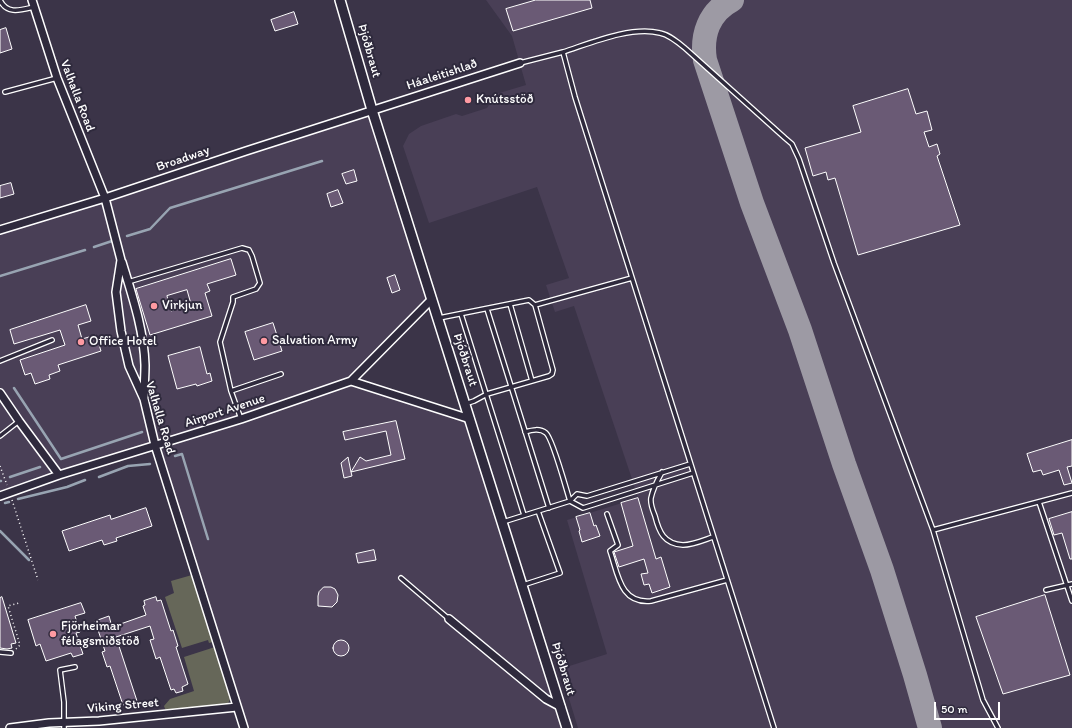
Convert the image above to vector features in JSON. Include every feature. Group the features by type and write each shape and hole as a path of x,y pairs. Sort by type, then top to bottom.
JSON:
{"street":[{"name":"Þjóðbraut","path":"340,0 372,110 567,728"},
{"name":"Valhalla Road","path":"33,3 57,78 104,198 121,260 116,292 121,331 129,366 144,399 155,445 244,728"},
{"name":"Háaleitishlað","path":"372,110 520,63"},
{"name":"Broadway","path":"0,230 104,198 246,150 372,110"},
{"path":"121,260 136,308 141,334 145,365 144,399"},
{"name":"Airport Avenue","path":"0,496 59,475 240,419 351,381 432,299"},
{"path":"351,381 470,419"},
{"path":"0,393 59,475"},
{"path":"449,619 546,700 561,706"},
{"name":"Viking Street","path":"10,728 64,725 237,707"}],"lane":[{"path":"0,0 6,8 14,11 33,3"},
{"path":"520,63 622,34 638,31 661,33 686,49 792,144 805,172 834,263 933,530 984,700 998,728"},
{"path":"563,52 574,97 774,728"},
{"path":"5,92 57,78"},
{"path":"128,282 242,248 249,250 260,283 256,290 233,297 233,302 220,342 231,391 240,419"},
{"path":"535,305 632,278"},
{"path":"438,318 529,300 535,305 553,370 552,374 486,394 465,404"},
{"path":"510,304 532,381"},
{"path":"487,309 549,508"},
{"path":"461,314 524,515"},
{"path":"0,361 52,340"},
{"path":"231,391 281,374"},
{"path":"0,436 19,421"},
{"path":"525,432 542,430 550,438 570,501 583,508 693,473"},
{"path":"503,522 570,501 577,494 587,496 690,464"},
{"path":"662,472 654,485 651,499 651,506 659,532 670,542 684,545 713,537"},
{"path":"933,530 1072,493"},
{"path":"1039,502 1072,601"},
{"path":"523,585 560,573 538,511"},
{"path":"607,514 618,545 610,551 623,588 631,598 644,602 651,601 727,580"},
{"path":"401,578 449,619"},
{"path":"1046,590 1072,584"},
{"path":"0,652 11,653"},
{"path":"64,725 64,702 60,670 74,666"}],"path":[{"path":"0,466 10,492 38,580"},
{"path":"11,653 20,645 8,606 19,602"}],"shaded area":[{"path":"486,0 1072,0 1072,728 578,728 560,669 607,654 567,520 638,498 574,306 555,312 546,285 569,278 537,187 429,223 403,146 409,134 421,126 456,114 462,116 487,108 496,94 526,85 512,36"},
{"path":"372,110 432,299 351,381 470,419 567,728 244,728 155,445 0,496 0,230"}],"green space":[{"path":"192,575 213,642 209,643 208,640 182,648 165,597 174,593 171,581"},
{"path":"215,647 231,698 227,705 218,709 175,718 167,714 164,706 170,699 194,691 184,657"}],"building":[{"path":"536,0 590,0 592,8 513,31 506,9"},
{"path":"294,12 298,24 275,31 271,20"},
{"path":"6,28 12,49 0,53 0,30"},
{"path":"908,89 916,114 927,111 932,130 924,132 929,147 937,144 940,154 937,156 960,225 858,255 835,178 828,180 826,172 813,176 805,148 861,132 853,106"},
{"path":"354,170 357,181 346,184 342,174"},
{"path":"11,183 14,194 0,198 0,186"},
{"path":"338,190 343,203 331,207 327,194"},
{"name":"Virkjun","path":"231,259 236,275 207,284 210,291 205,293 212,316 150,335 136,289","holes":["187,290 191,304 171,311 167,296"]},
{"path":"395,275 400,290 392,293 387,278"},
{"name":"Office Hotel","path":"86,305 91,321 78,325 82,339 96,335 101,351 58,365 60,371 49,375 50,379 35,384 31,373 25,375 20,360 65,345 60,330 14,344 10,330"},
{"name":"Salvation Army","path":"273,323 282,351 254,360 245,332"},
{"path":"200,347 207,374 210,373 212,381 197,386 196,384 177,389 168,356"},
{"path":"396,421 405,459 351,472 360,457 366,461 391,455 386,431 345,440 343,432"},
{"path":"1072,440 1072,466 1067,467 1072,483 1064,485 1059,470 1043,475 1041,470 1033,472 1027,454"},
{"path":"348,457 352,476 344,478 341,463"},
{"path":"638,498 656,559 661,557 670,587 652,593 649,584 644,585 641,574 648,573 644,559 619,567 614,552 633,546 621,503"},
{"path":"146,508 152,526 116,538 117,541 104,545 102,540 69,551 62,531 110,515 111,519"},
{"path":"1072,512 1072,559 1070,559 1062,533 1054,535 1049,519"},
{"path":"590,513 594,526 596,525 600,536 582,542 576,517"},
{"path":"374,550 376,560 358,563 356,554"},
{"path":"324,587 331,587 335,589 338,595 337,602 332,607 318,606 319,592"},
{"path":"1045,595 1070,675 1003,694 976,617"},
{"path":"2,597 16,643 11,644 12,648 7,649 0,648 0,598"},
{"path":"156,597 157,601 161,600 171,631 173,630 178,646 176,647 188,684 182,687 183,691 176,693 174,689 171,690 160,657 156,659 150,640 154,639 150,626 116,637 137,701 135,701 136,705 128,708 126,704 123,705 110,666 107,667 102,652 105,651 95,621 109,616 112,627 146,615 143,606 145,605 144,601"},
{"name":"Fjörheimar félagsmiðstöð","path":"81,603 85,613 75,616 80,632 76,633 83,654 73,657 71,653 46,661 40,644 36,646 28,620"},
{"path":"341,640 348,645 349,648 344,655 341,656 334,651 333,648 338,641"}],"waterway":[{"path":"127,236 150,229 170,208 322,161"},
{"path":"94,247 112,241"},
{"path":"0,276 85,250"},
{"path":"14,388 61,459 142,432"},
{"path":"175,456 182,454 208,539"},
{"path":"99,477 128,466 150,464"},
{"path":"10,477 40,467"},
{"path":"18,499 67,487 85,480"},
{"path":"5,503 9,502"},
{"path":"0,531 29,560"}],"taxiway":[{"path":"732,0 718,11 708,25 704,42 705,60 752,203 800,330 844,464 882,570 930,728"}],"place":[{"name":"Knútsstöð","path":"468,100"},
{"name":"Virkjun","path":"154,306"},
{"name":"Salvation Army","path":"264,341"},
{"name":"Office Hotel","path":"81,342"},
{"name":"Fjörheimar félagsmiðstöð","path":"53,634"}]}
